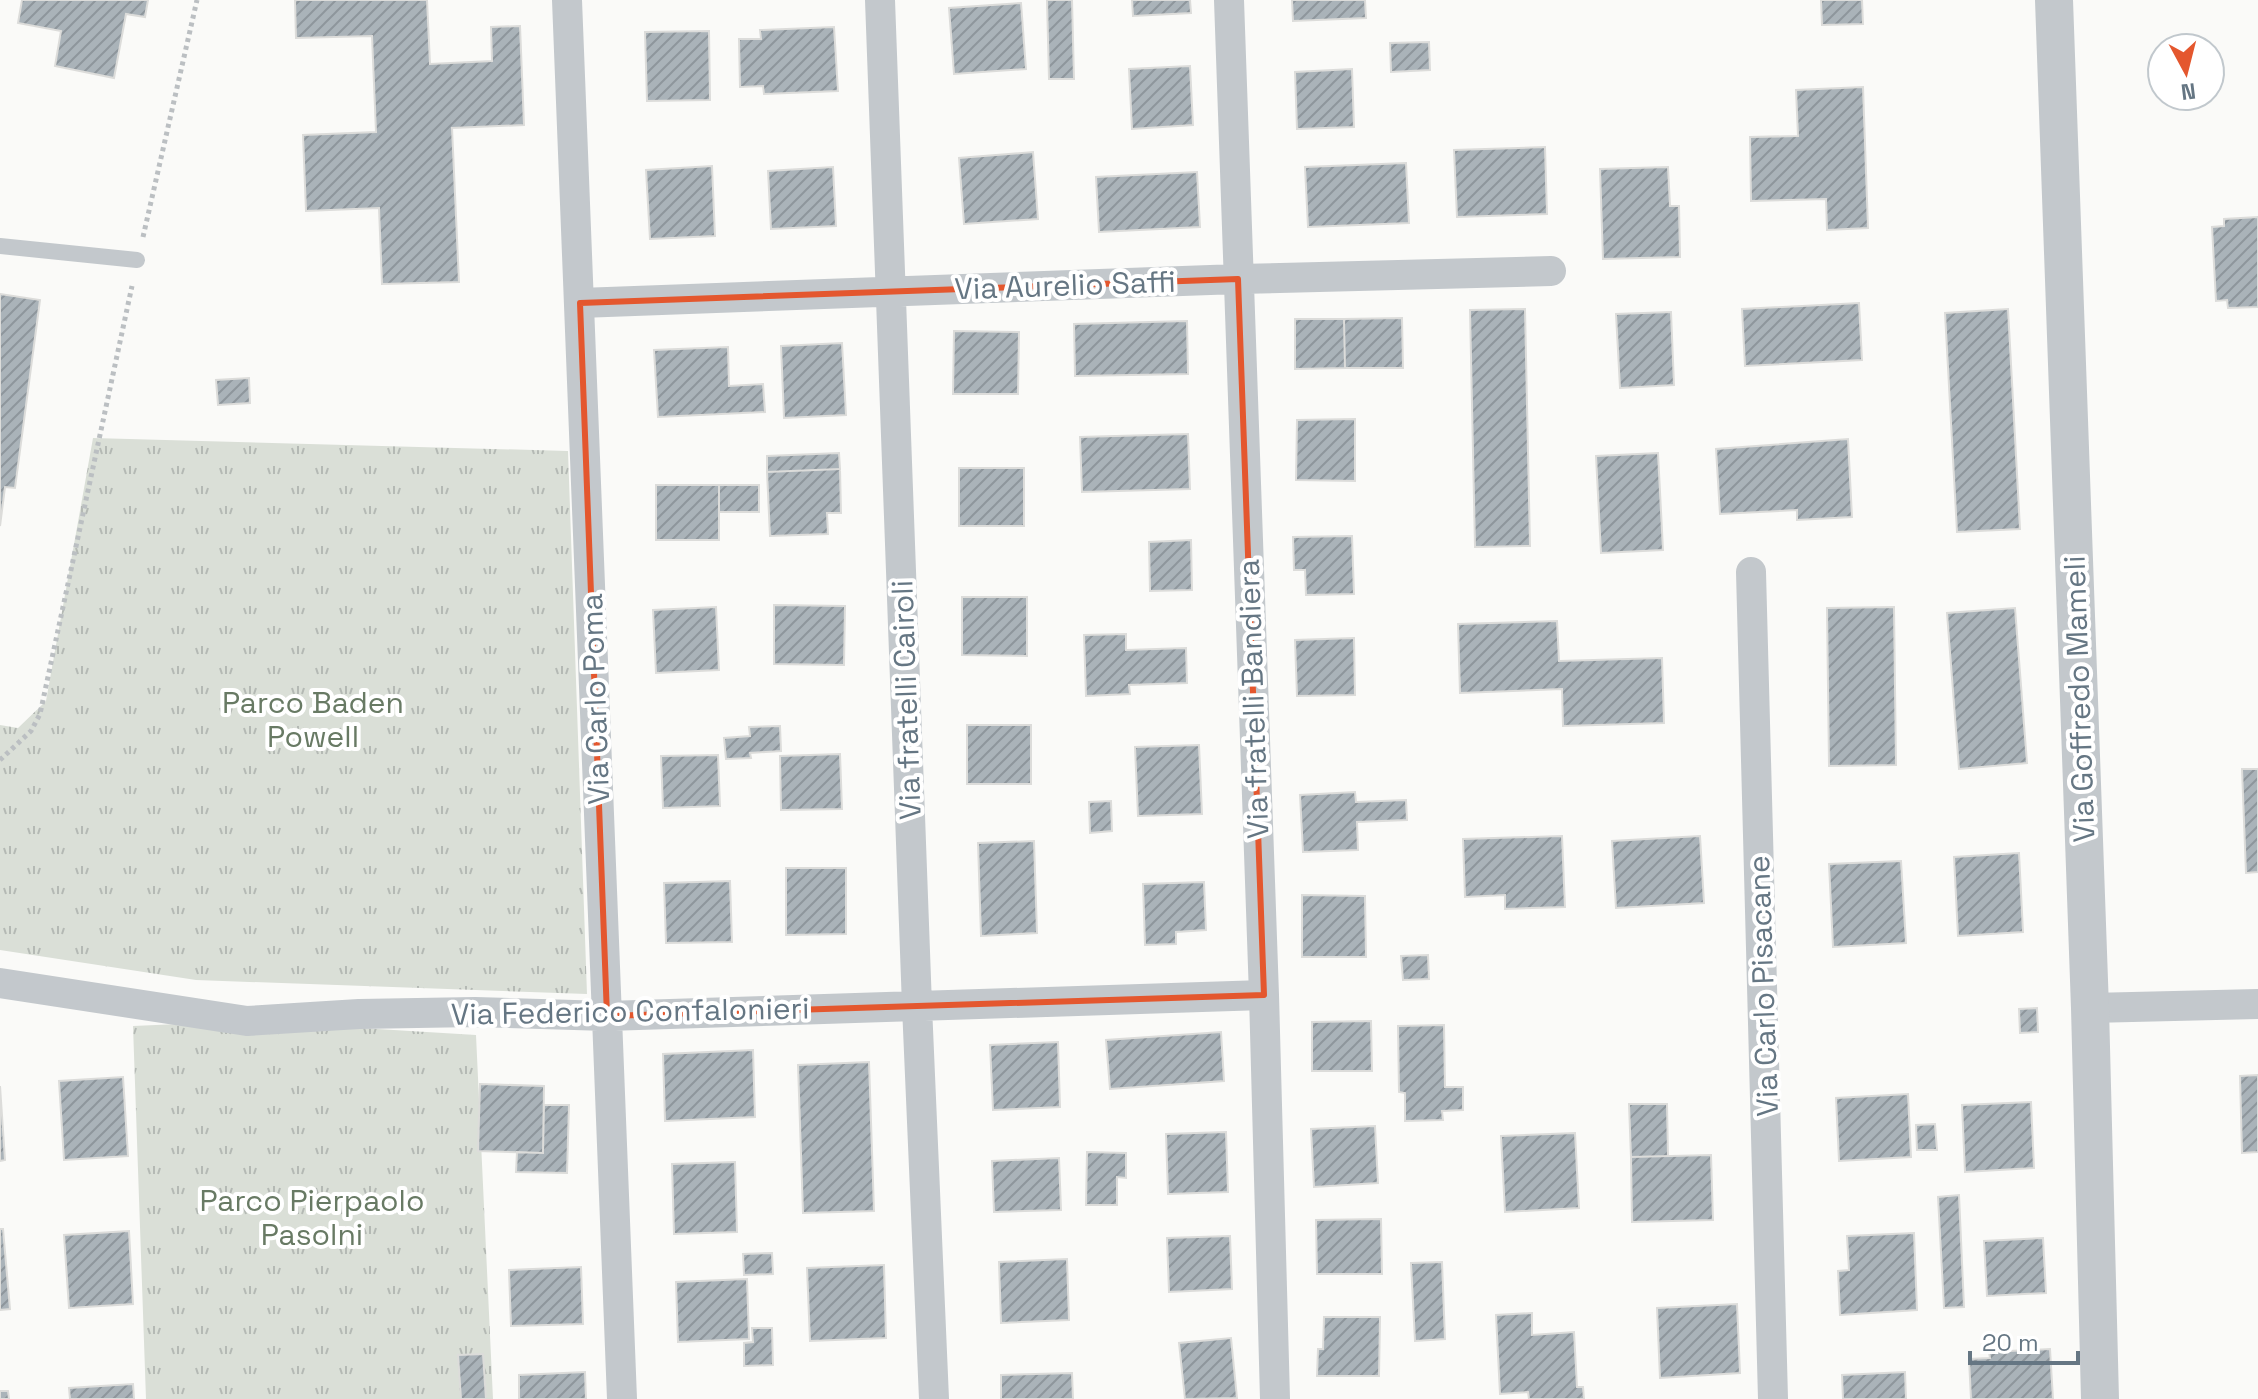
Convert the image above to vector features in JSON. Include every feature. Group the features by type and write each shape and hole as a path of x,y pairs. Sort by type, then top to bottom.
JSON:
{"street":[{"name":"Via Carlo Poma","path":"567,0 622,1399"},
{"name":"Via fratelli Cairoli","path":"880,0 934,1399"},
{"name":"Via fratelli Bandiera","path":"1229,0 1275,1399"},
{"name":"Via Goffredo Mameli","path":"2054,0 2090,1008 2100,1399"},
{"name":"Via Aurelio Saffi","path":"580,303 1551,271"},
{"name":"Via Carlo Pisacane","path":"1751,572 1773,1399"},
{"name":"Via Federico Confalonieri","path":"0,983 247,1021 359,1014 475,1012 607,1016 1264,995"},
{"path":"2090,1008 2258,1004"}],"lane":[{"path":"0,246 137,260"}],"path":[{"path":"0,760 31,731 40,714 137,260 197,0"}],"highlighted area":[{"path":"1238,279 1264,995 607,1016 580,303"}],"green space":[{"name":"Parco Baden Powell","path":"93,438 568,451 587,994 196,980 0,950 0,725 18,728 46,701"},
{"name":"Parco Pierpaolo Pasolni","path":"247,1021 476,1035 493,1399 146,1399 133,1026"}],"building":[{"path":"22,0 148,0 145,17 126,14 114,78 55,66 61,31 18,23"},
{"path":"295,0 427,0 430,64 492,61 491,27 520,26 524,125 452,128 459,282 382,284 379,208 306,211 303,135 376,132 372,36 296,38"},
{"path":"1047,0 1072,0 1074,79 1049,79"},
{"path":"1132,0 1190,0 1191,13 1133,16"},
{"path":"1292,0 1365,0 1366,18 1293,21"},
{"path":"1821,0 1862,0 1863,24 1822,25"},
{"path":"1021,3 1026,69 954,74 949,8"},
{"path":"834,27 838,91 764,94 763,86 740,87 739,39 761,39 760,30"},
{"path":"709,31 710,100 647,101 645,32"},
{"path":"1429,42 1430,70 1391,72 1390,43"},
{"path":"1190,66 1193,125 1132,129 1129,69"},
{"path":"1352,69 1354,127 1297,129 1295,72"},
{"path":"1863,87 1868,228 1827,230 1826,199 1751,201 1750,137 1798,136 1796,90"},
{"path":"1545,147 1547,214 1457,217 1454,150"},
{"path":"1033,152 1038,219 964,224 959,158"},
{"path":"1406,163 1409,223 1308,227 1305,167"},
{"path":"712,166 715,236 650,239 646,170"},
{"path":"833,167 836,226 771,229 768,171"},
{"path":"1668,167 1670,206 1679,206 1680,257 1603,259 1600,169"},
{"path":"1197,172 1200,227 1099,232 1096,177"},
{"path":"2258,217 2258,307 2228,308 2227,300 2216,301 2212,227 2224,226 2224,219"},
{"path":"0,294 40,300 15,488 5,487 0,526"},
{"path":"1859,303 1862,360 1745,366 1742,309"},
{"path":"1525,309 1530,546 1475,547 1470,310"},
{"path":"2008,309 2020,529 1957,532 1945,313"},
{"path":"1671,312 1674,385 1620,388 1616,314"},
{"path":"1402,318 1403,368 1345,368 1344,319"},
{"path":"1295,319 1344,319 1345,368 1295,369"},
{"path":"1187,321 1188,374 1075,376 1074,324"},
{"path":"954,331 1019,332 1018,394 953,394"},
{"path":"842,343 846,415 784,418 781,346"},
{"path":"728,347 729,386 763,384 765,412 658,417 654,350"},
{"path":"249,378 250,403 218,405 216,380"},
{"path":"1355,419 1355,481 1296,480 1297,420"},
{"path":"1188,434 1190,489 1082,492 1080,437"},
{"path":"1848,439 1852,517 1797,520 1797,510 1720,514 1716,449"},
{"path":"839,453 840,469 767,472 767,456"},
{"path":"1658,453 1663,550 1601,553 1596,456"},
{"path":"959,468 1024,468 1024,526 959,526"},
{"path":"840,469 841,513 827,513 828,534 770,536 767,472"},
{"path":"656,485 719,485 719,540 656,540"},
{"path":"719,485 759,485 759,512 719,512"},
{"path":"1352,536 1354,594 1306,595 1305,570 1294,570 1293,537"},
{"path":"1191,540 1192,590 1150,591 1149,542"},
{"path":"962,597 1027,597 1027,656 962,655"},
{"path":"774,605 845,606 844,665 774,664"},
{"path":"716,607 719,670 656,673 653,610"},
{"path":"1894,607 1896,765 1829,766 1827,608"},
{"path":"2015,608 2027,763 1959,769 1947,613"},
{"path":"1557,621 1559,661 1662,658 1664,723 1563,726 1562,689 1460,693 1458,624"},
{"path":"1126,634 1126,650 1186,648 1187,683 1129,685 1130,694 1086,696 1084,635"},
{"path":"1354,638 1355,695 1297,696 1295,640"},
{"path":"967,725 1031,725 1031,784 967,784"},
{"path":"780,726 781,751 750,753 751,758 726,759 724,738 750,736 749,727"},
{"path":"1199,745 1202,814 1138,816 1135,747"},
{"path":"840,754 842,809 781,810 780,756"},
{"path":"718,755 720,806 663,808 661,756"},
{"path":"2242,769 2258,769 2258,872 2246,873"},
{"path":"1355,792 1356,802 1406,800 1407,820 1357,822 1358,850 1303,852 1300,795"},
{"path":"1111,801 1112,831 1090,833 1089,802"},
{"path":"1562,836 1565,907 1505,909 1505,895 1465,897 1463,839"},
{"path":"1700,836 1704,903 1616,908 1612,841"},
{"path":"1034,841 1037,933 981,936 978,843"},
{"path":"2019,853 2023,932 1958,936 1954,857"},
{"path":"1901,861 1906,943 1833,947 1829,864"},
{"path":"786,868 846,868 846,934 786,935"},
{"path":"730,881 732,942 666,943 664,883"},
{"path":"1204,882 1206,930 1176,932 1176,944 1145,945 1143,884"},
{"path":"1302,895 1365,896 1366,957 1302,957"},
{"path":"1428,955 1429,979 1403,980 1401,956"},
{"path":"2037,1008 2038,1032 2020,1033 2019,1009"},
{"path":"1371,1021 1372,1071 1312,1071 1312,1022"},
{"path":"1444,1025 1445,1087 1463,1087 1463,1110 1442,1111 1443,1120 1405,1121 1405,1093 1399,1092 1398,1026"},
{"path":"1221,1032 1224,1081 1110,1089 1106,1040"},
{"path":"1058,1042 1060,1107 993,1110 990,1045"},
{"path":"753,1050 755,1117 665,1121 663,1054"},
{"path":"869,1062 874,1211 803,1213 798,1065"},
{"path":"2258,1075 2258,1152 2242,1153 2240,1076"},
{"path":"123,1077 128,1156 64,1160 59,1081"},
{"path":"480,1084 544,1086 543,1153 478,1151"},
{"path":"0,1086 5,1160 0,1161"},
{"path":"1908,1094 1911,1157 1839,1161 1836,1098"},
{"path":"2031,1102 2034,1168 1965,1172 1962,1105"},
{"path":"1629,1104 1667,1104 1668,1156 1631,1157"},
{"path":"544,1105 569,1105 567,1173 516,1172 517,1152 543,1153"},
{"path":"1935,1124 1937,1150 1917,1150 1916,1125"},
{"path":"1375,1126 1378,1183 1314,1187 1311,1129"},
{"path":"1226,1132 1228,1192 1168,1194 1166,1134"},
{"path":"1575,1133 1579,1208 1505,1212 1501,1136"},
{"path":"1087,1152 1126,1153 1126,1178 1117,1177 1117,1205 1086,1205"},
{"path":"1711,1155 1713,1220 1632,1222 1631,1157"},
{"path":"1059,1158 1061,1210 994,1212 992,1161"},
{"path":"735,1162 737,1232 674,1234 672,1164"},
{"path":"1959,1195 1964,1307 1944,1308 1938,1197"},
{"path":"1381,1219 1382,1274 1317,1274 1316,1220"},
{"path":"0,1229 3,1229 10,1309 0,1310"},
{"path":"129,1231 133,1304 69,1308 64,1235"},
{"path":"1914,1233 1917,1310 1840,1315 1838,1271 1849,1270 1847,1236"},
{"path":"1230,1236 1232,1289 1169,1292 1167,1238"},
{"path":"2043,1238 2046,1293 1987,1296 1984,1241"},
{"path":"772,1253 773,1274 744,1275 743,1254"},
{"path":"1067,1259 1069,1320 1001,1323 999,1262"},
{"path":"1442,1262 1445,1339 1415,1341 1411,1263"},
{"path":"884,1265 886,1338 810,1341 807,1268"},
{"path":"581,1267 583,1324 511,1326 509,1270"},
{"path":"747,1279 749,1339 678,1342 676,1282"},
{"path":"1737,1304 1740,1373 1660,1378 1657,1308"},
{"path":"1532,1313 1532,1335 1574,1332 1577,1387 1583,1387 1584,1399 1529,1399 1528,1392 1500,1394 1496,1315"},
{"path":"1324,1317 1380,1317 1379,1376 1317,1376 1318,1349 1323,1349"},
{"path":"752,1328 772,1328 773,1365 744,1366 744,1343 753,1342"},
{"path":"1231,1338 1237,1398 1185,1399 1179,1343"},
{"path":"2050,1349 2053,1399 1971,1399 1969,1359 1990,1358 1989,1352"},
{"path":"483,1354 486,1399 461,1399 458,1355"},
{"path":"585,1372 586,1399 519,1399 519,1375"},
{"path":"1905,1372 1906,1399 1843,1399 1842,1375"},
{"path":"1072,1373 1073,1399 1001,1399 1001,1375"},
{"path":"133,1384 134,1399 70,1399 69,1388"},
{"path":"0,1391 8,1391 9,1399 0,1399"}]}
